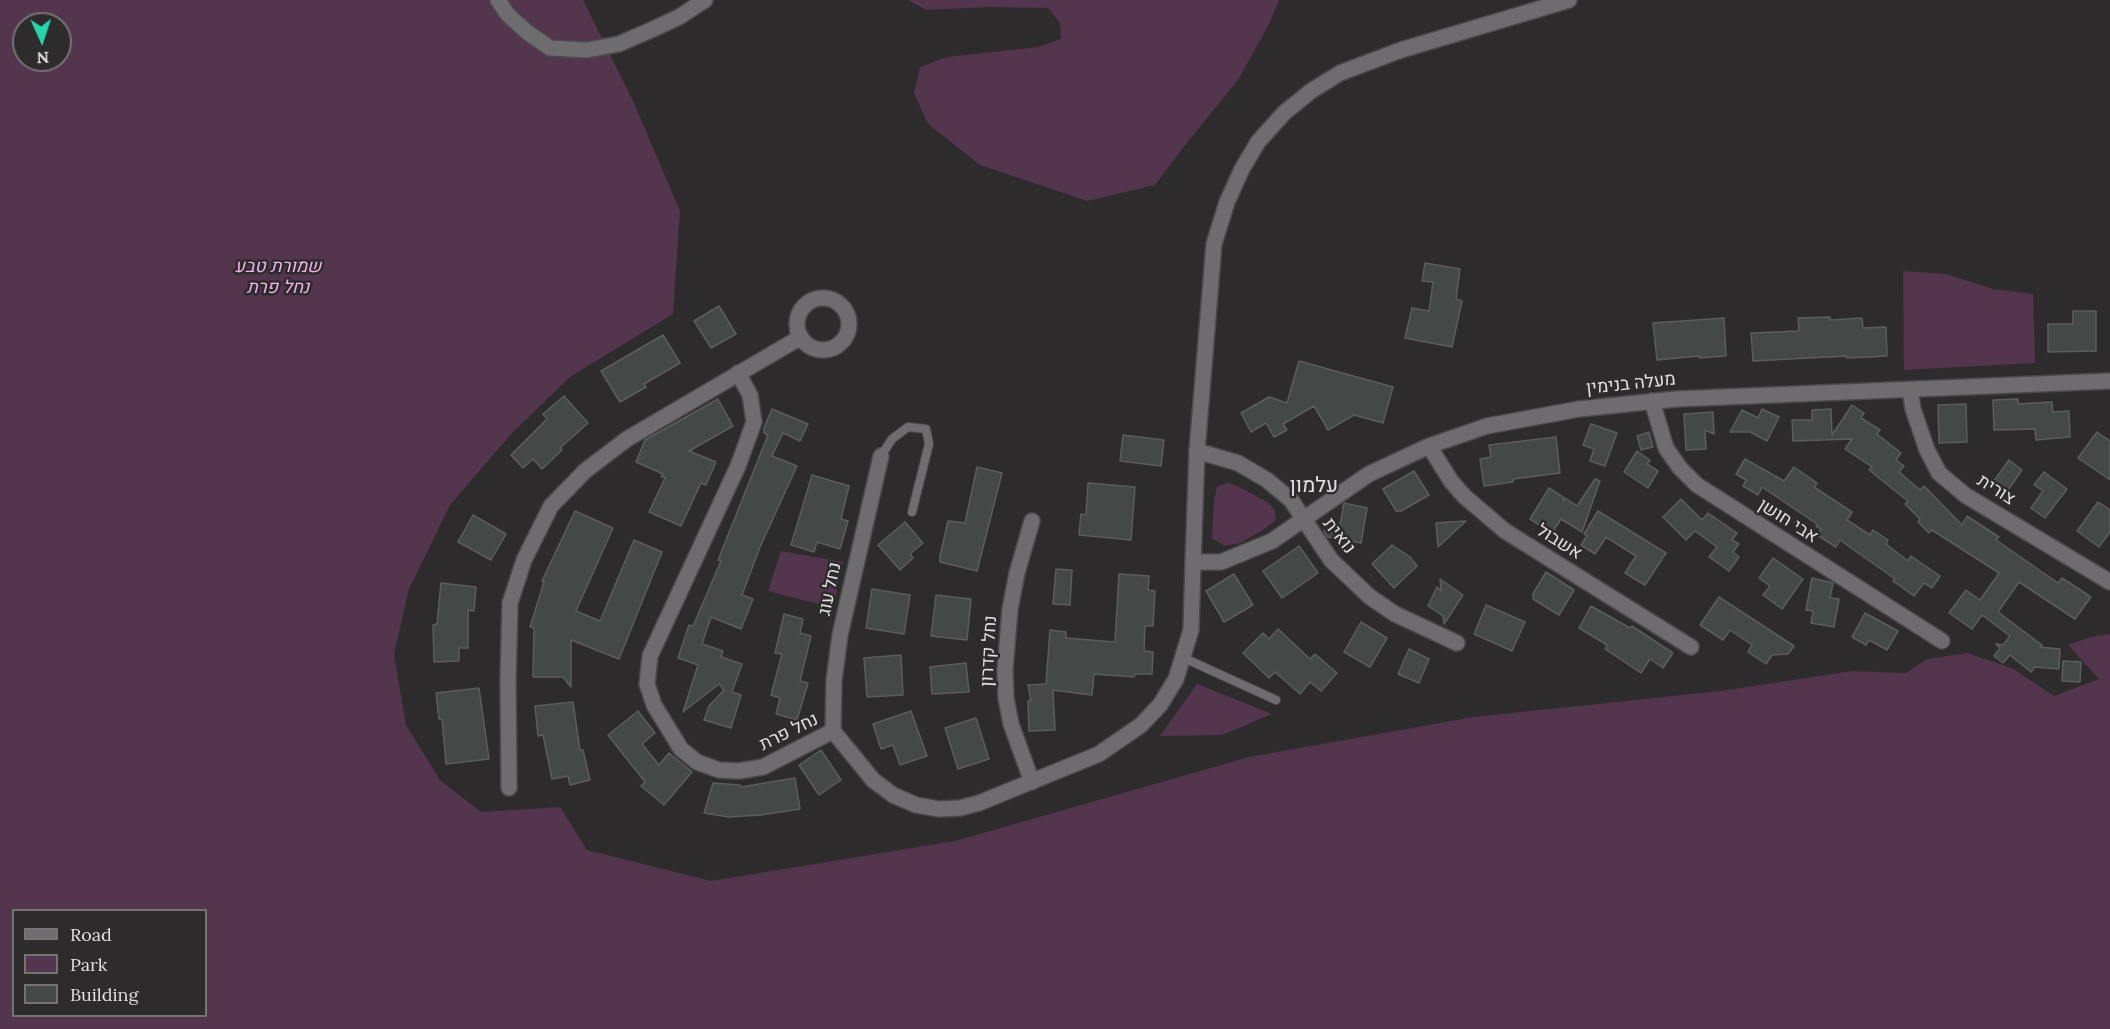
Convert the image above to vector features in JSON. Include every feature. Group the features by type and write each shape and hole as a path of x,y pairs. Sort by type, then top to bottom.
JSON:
{"street":[{"path":"498,0 508,15 550,48 587,50 619,44 679,17 705,0"},
{"name":"נחל פרת","path":"738,373 750,395 754,422 738,466 650,656 647,684 654,705 681,749 698,762 719,770 739,771 763,767 833,731 873,780 893,795 916,805 939,809 960,808 979,803 1099,754 1141,725 1160,705 1171,688 1184,658 1191,630 1197,451 1214,244 1227,202 1242,169 1258,142 1284,113 1311,91 1340,73 1401,50 1569,0"},
{"path":"509,788 510,603 524,560 551,506 585,471 627,439 801,337"},
{"name":"מעלה בנימין","path":"1193,562 1221,562 1244,554 1272,541 1369,474 1429,446 1486,426 1526,418 1578,409 1652,401 2110,381"},
{"name":"צורית","path":"1910,390 1913,409 1927,450 1939,473 1965,495 2110,582"},
{"name":"אבי חושן","path":"1652,401 1666,447 1680,468 1697,485 1942,641"},
{"name":"אשבול","path":"1429,446 1451,481 1464,496 1504,531 1691,646"},
{"name":"נואית","path":"1197,451 1238,463 1267,480 1291,501 1331,560 1370,597 1395,614 1457,643"},
{"name":"נחל עוג","path":"833,731 834,680 840,635 881,456"},
{"name":"נחל קדרון","path":"1032,521 1017,573 1010,609 1005,670 1006,698 1011,724 1032,782"}],"lane":[{"path":"881,456 892,439 908,427 926,429 929,444 912,512"},
{"path":"1184,658 1275,700"}],"green space":[{"name":"שמורת טבע נחל פרת","path":"0,0 583,0 634,103 680,211 673,314 570,377 512,433 450,505 409,589 394,654 406,725 440,780 481,812 560,807 587,850 711,881 955,841 1249,757 1474,717 1721,691 1852,671 1906,673 1927,659 1967,653 2012,668 2054,696 2099,679 2068,645 2091,637 2110,634 2110,1029 0,1029"},
{"path":"908,0 1279,0 1269,24 1238,80 1155,185 1087,201 980,165 928,124 914,93 920,67 947,57 1038,47 1061,39 1060,23 1048,8 989,7 926,10"},
{"path":"1903,271 1946,274 1993,289 2033,294 2035,363 1904,370"},
{"path":"1228,483 1269,503 1275,511 1276,520 1240,543 1224,546 1212,538 1214,501 1217,486"},
{"path":"781,551 843,562 833,608 768,591"},
{"path":"1197,684 1272,714 1222,735 1160,736"}],"building":[{"path":"1425,263 1460,269 1456,299 1462,301 1452,347 1405,338 1412,308 1429,311 1433,282 1422,281"},
{"path":"719,306 736,334 711,348 694,321"},
{"path":"2073,311 2096,311 2096,351 2048,352 2048,324 2073,324"},
{"path":"1830,317 1830,320 1862,318 1863,328 1886,327 1887,356 1753,361 1751,333 1799,331 1798,318"},
{"path":"1724,318 1726,356 1657,360 1653,323"},
{"path":"663,335 680,363 644,384 646,387 620,402 601,371"},
{"path":"1299,361 1393,387 1383,423 1354,415 1328,430 1314,406 1283,424 1287,430 1274,437 1266,423 1251,432 1241,413 1269,397 1287,403"},
{"path":"564,396 588,423 560,448 562,450 542,469 533,459 523,468 511,455 547,419 543,414"},
{"path":"718,399 733,426 689,451 716,462 706,485 701,483 681,526 649,512 665,478 661,476 663,474 636,462 645,440"},
{"path":"2018,399 2018,404 2052,402 2053,412 2069,411 2070,437 2036,440 2035,429 1994,430 1993,400"},
{"path":"1966,404 1967,442 1939,443 1938,405"},
{"path":"1852,405 1864,413 1861,418 1880,430 1877,434 1901,453 1896,460 1904,466 1899,472 1920,490 1924,486 1962,525 1967,516 1999,537 1996,540 2058,583 2062,578 2091,597 2075,619 2019,582 1998,612 2042,645 2040,647 2060,649 2059,669 2035,667 2031,672 2010,655 2003,663 1994,656 2000,648 1996,644 2003,645 2010,636 1982,615 1972,629 1949,613 1966,590 1980,600 1999,573 1932,530 1929,533 1918,522 1920,519 1905,504 1908,501 1869,470 1872,467 1845,449 1852,439 1793,441 1792,420 1812,420 1812,410 1831,409 1832,435"},
{"path":"772,409 808,424 800,441 783,433 772,456 797,466 760,547 742,595 753,599 741,629 711,617 702,644 723,651 721,657 742,664 732,692 741,695 731,728 704,720 709,706 724,690 719,684 683,712 698,665 678,658 689,625 693,626 721,561 718,560 768,435 764,433 764,428"},
{"path":"1762,409 1779,417 1767,441 1750,432 1730,432 1742,410 1758,418"},
{"path":"1713,412 1714,434 1705,430 1706,449 1686,450 1684,414"},
{"path":"1591,424 1617,433 1605,466 1590,461 1594,449 1583,445"},
{"path":"1649,432 1653,447 1641,450 1637,436"},
{"path":"2097,432 2110,441 2110,480 2078,458"},
{"path":"1123,435 1164,440 1161,466 1120,461"},
{"path":"1556,437 1560,473 1513,479 1513,482 1484,486 1480,459 1491,457 1489,445"},
{"path":"1637,451 1650,460 1647,464 1658,471 1648,488 1624,472"},
{"path":"1745,459 1784,481 1794,467 1817,483 1814,487 1852,512 1847,520 1870,535 1873,530 1888,540 1886,544 1908,561 1911,556 1940,576 1932,588 1924,583 1914,596 1893,581 1895,579 1840,540 1836,547 1817,535 1821,529 1816,526 1817,524 1762,487 1758,495 1743,486 1746,480 1736,474"},
{"path":"2009,460 2022,470 2008,490 1994,481"},
{"path":"977,467 1002,473 977,571 940,562 940,556 948,521 965,523"},
{"path":"1414,471 1429,495 1401,511 1396,511 1383,489"},
{"path":"2044,472 2067,489 2045,518 2031,508 2043,491 2034,485"},
{"path":"812,475 849,486 841,519 848,521 840,549 817,542 814,552 791,545"},
{"path":"1595,479 1600,481 1582,532 1561,519 1552,533 1530,519 1549,488 1563,497 1564,501 1565,498 1577,506"},
{"path":"1088,483 1135,487 1131,540 1079,535 1081,514 1086,515"},
{"path":"1681,499 1702,520 1708,513 1737,533 1732,540 1739,544 1733,552 1739,557 1729,571 1709,557 1717,547 1695,531 1686,540 1663,517"},
{"path":"2098,502 2110,510 2110,532 2099,547 2077,531"},
{"path":"1344,503 1367,508 1361,543 1327,537 1324,531 1339,530"},
{"path":"575,511 613,528 576,611 600,621 634,540 662,552 619,659 571,640 571,687 563,677 533,677 534,628 530,627 544,582 542,581"},
{"path":"1598,511 1666,553 1645,585 1625,573 1636,556 1606,537 1595,554 1581,545 1587,536 1584,534"},
{"path":"473,515 506,534 491,560 458,542"},
{"path":"1466,521 1438,547 1436,523"},
{"path":"905,522 923,543 910,554 913,558 900,570 878,545"},
{"path":"1392,545 1410,557 1417,566 1394,588 1372,564"},
{"path":"1299,546 1318,573 1282,598 1263,571"},
{"path":"1773,558 1803,579 1782,609 1763,595 1770,586 1759,578"},
{"path":"1056,569 1072,570 1070,605 1053,604"},
{"path":"1546,572 1574,590 1559,615 1533,599 1533,594"},
{"path":"1119,574 1149,576 1148,590 1155,591 1153,626 1145,626 1144,651 1153,652 1152,674 1135,674 1134,677 1094,674 1092,695 1053,690 1055,730 1029,731 1028,701 1031,700 1028,685 1046,684 1050,630 1066,632 1066,638 1115,642"},
{"path":"1234,574 1253,605 1224,622 1206,591"},
{"path":"1812,578 1833,583 1830,598 1839,599 1834,627 1811,623 1813,611 1806,610"},
{"path":"1440,579 1463,595 1444,624 1443,616 1428,606 1437,587 1441,591"},
{"path":"441,583 476,587 474,611 468,610 468,648 459,648 459,661 434,662 433,625 437,624"},
{"path":"872,589 910,595 904,634 866,628"},
{"path":"936,595 971,599 967,640 931,636"},
{"path":"1719,597 1794,646 1788,654 1772,655 1766,664 1748,652 1752,645 1730,630 1723,640 1700,625"},
{"path":"1486,605 1525,622 1512,651 1474,634"},
{"path":"1591,606 1630,628 1632,626 1673,653 1663,668 1650,659 1641,673 1605,649 1607,645 1579,628"},
{"path":"1865,613 1898,631 1887,650 1869,640 1866,645 1852,637"},
{"path":"784,614 803,619 800,633 811,636 800,681 808,683 797,720 776,714 780,698 771,695 782,654 775,653"},
{"path":"1361,622 1387,638 1370,667 1344,652"},
{"path":"1278,629 1310,659 1315,654 1337,673 1321,691 1310,682 1300,694 1275,672 1269,678 1243,653 1263,633 1269,639"},
{"path":"1409,649 1429,659 1419,683 1398,674"},
{"path":"901,655 903,695 867,697 864,658"},
{"path":"2063,661 2081,662 2080,682 2062,681"},
{"path":"966,663 969,692 932,694 930,667"},
{"path":"479,688 489,759 446,764 442,719 439,719 436,693"},
{"path":"573,702 580,750 583,750 590,780 570,785 568,776 552,779 543,735 538,736 535,706"},
{"path":"638,711 655,733 642,744 659,765 669,753 692,772 664,805 641,786 645,782 608,735"},
{"path":"911,711 927,756 900,765 893,745 881,749 873,724"},
{"path":"976,718 989,759 958,769 945,728"},
{"path":"821,750 841,780 819,795 799,765"},
{"path":"795,778 800,809 729,817 704,813 713,783 740,785 741,787"}],"district":[{"name":"עלמון","path":"1314,486"}]}
